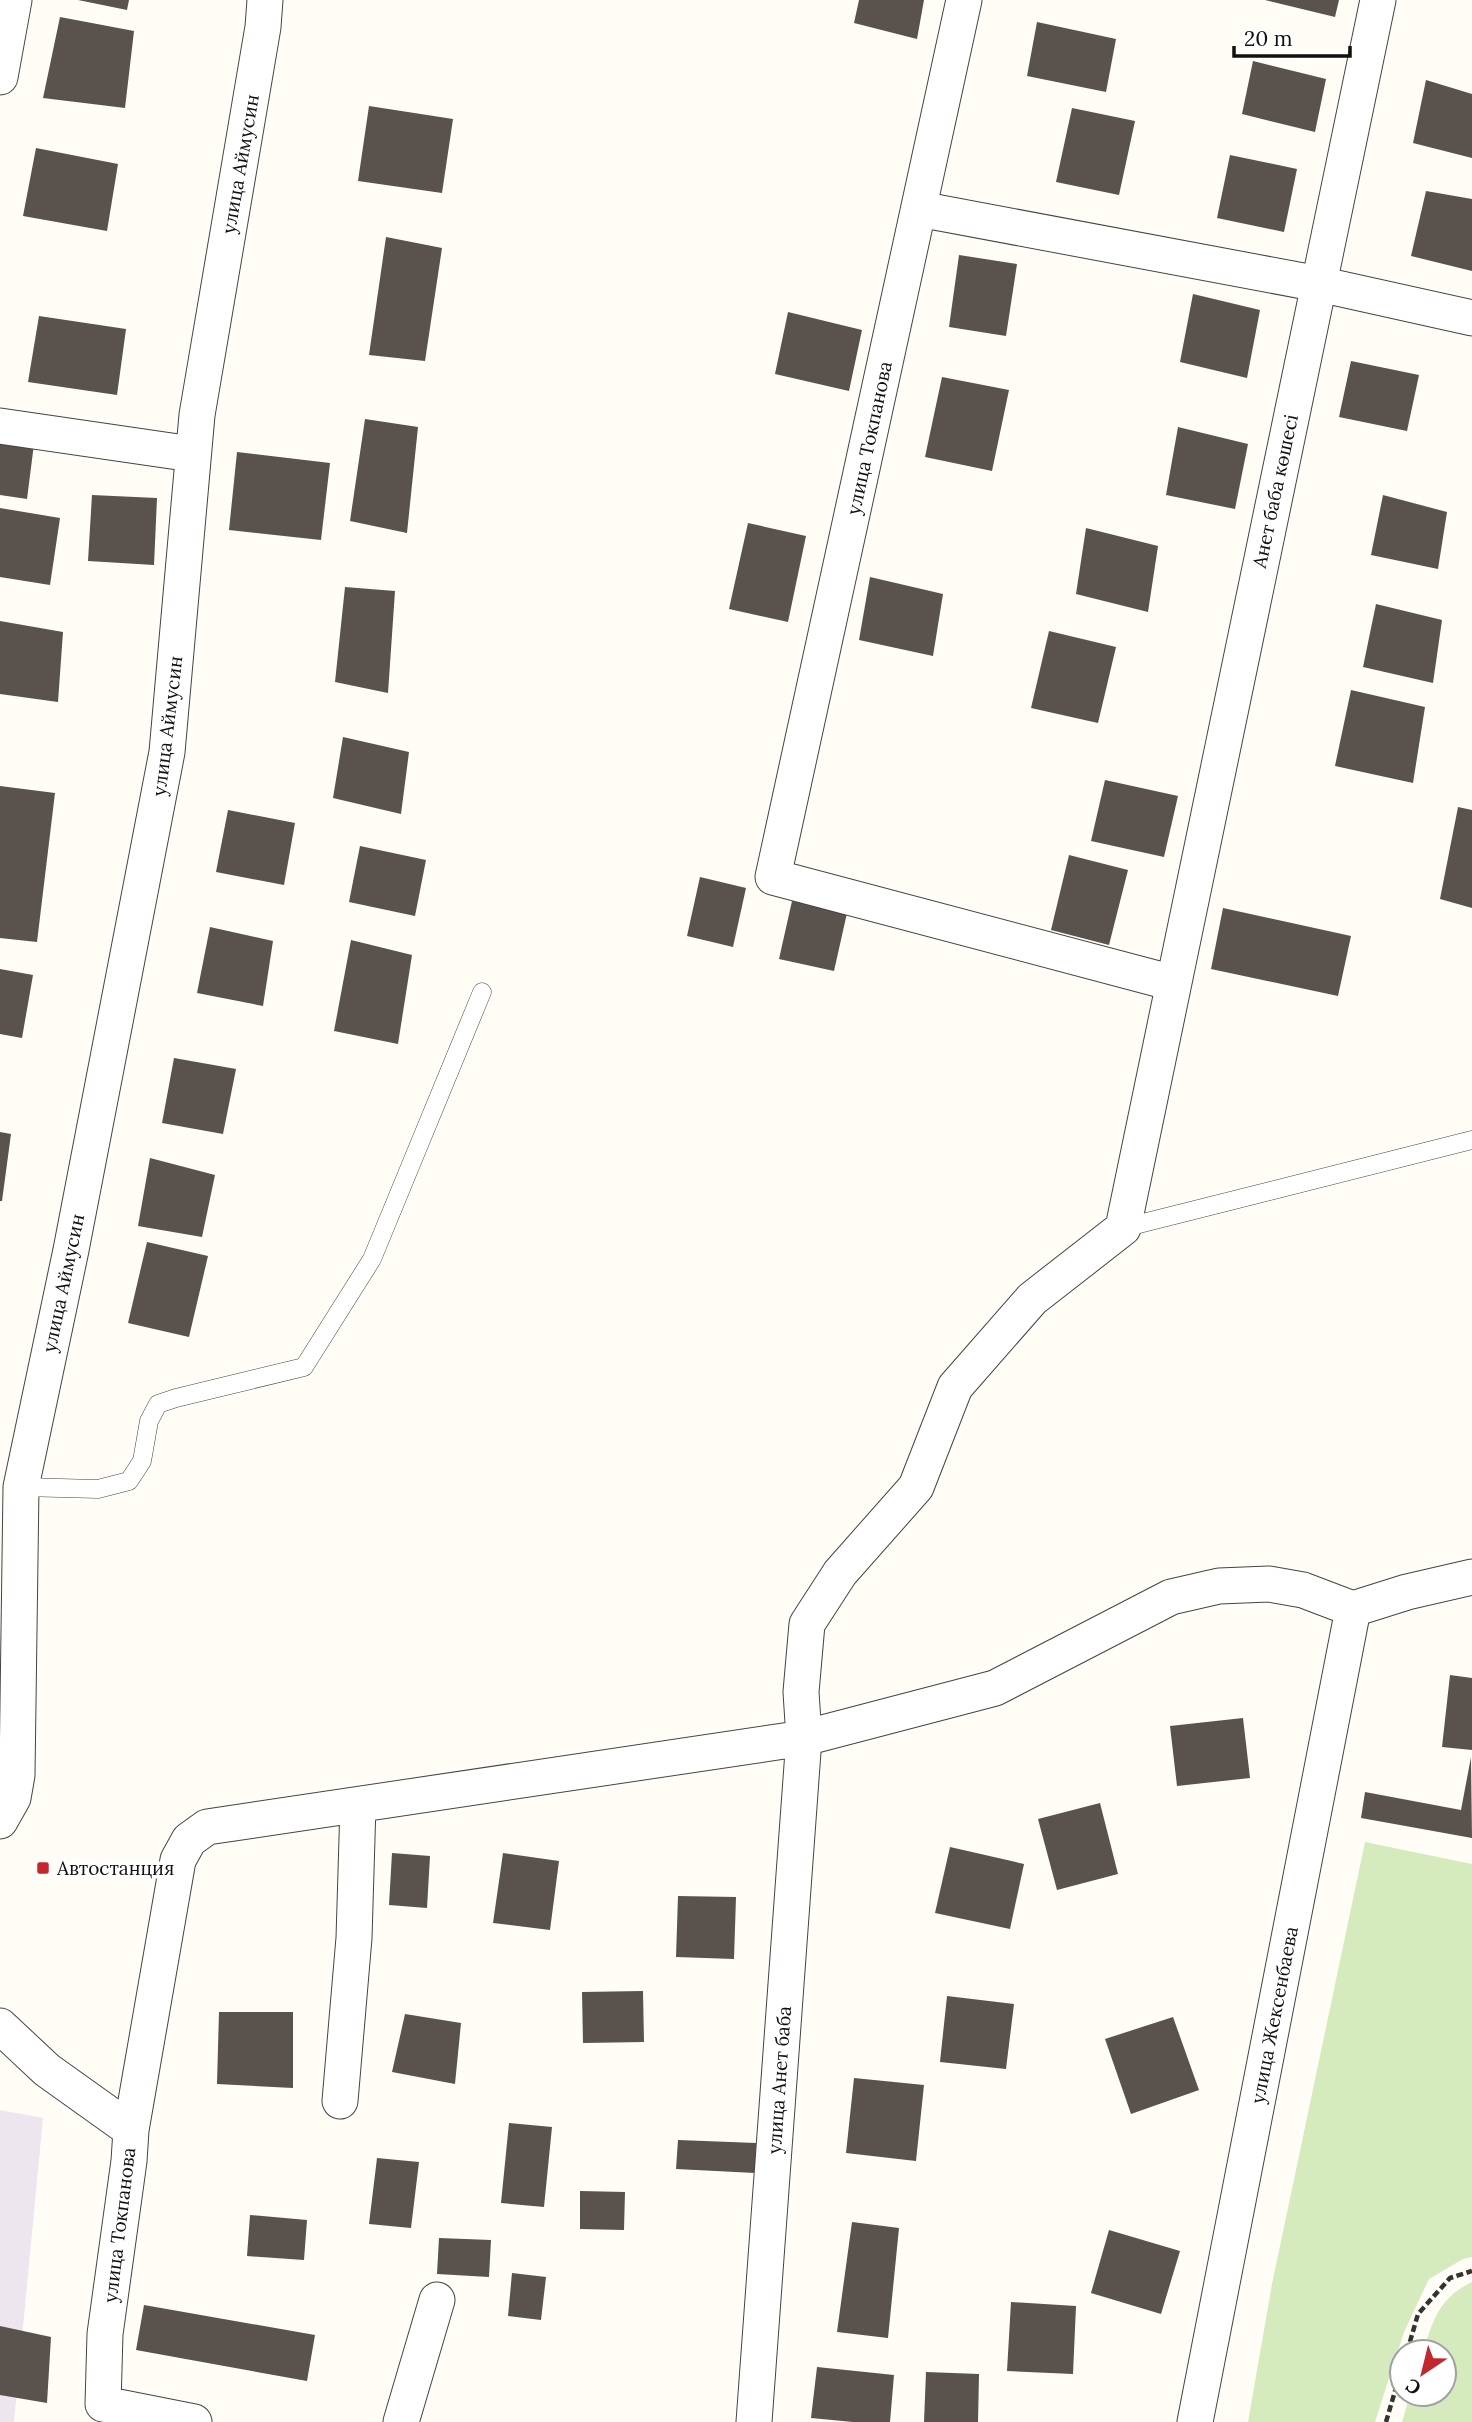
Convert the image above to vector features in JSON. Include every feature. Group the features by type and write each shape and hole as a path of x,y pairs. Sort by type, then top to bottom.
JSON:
{"street":[{"path":"0,76 14,0"},
{"name":"улица Аймусин","path":"0,1821 13,1798 17,1774 20,1487 71,1250 167,752 197,415 263,27 265,0"},
{"name":"улица Токпанова","path":"964,0 773,877 1173,983"},
{"name":"Анет баба көшесі","path":"1123,1228 1378,0"},
{"path":"919,209 1319,284 1472,318"},
{"path":"0,426 192,454"},
{"name":"улица Анет баба","path":"754,2422 804,1738 801,1692 807,1624 840,1573 916,1487 955,1387 1032,1299 1123,1228"},
{"path":"131,2130 178,1860 189,1840 207,1827 804,1738 995,1688 1171,1597 1219,1586 1269,1584 1303,1590 1353,1609 1407,1592 1472,1577"},
{"name":"улица Жексенбаева","path":"1195,2422 1353,1609"},
{"path":"340,2101 354,1938 358,1805"},
{"name":"улица Токпанова","path":"0,2026 47,2070 131,2130 104,2342 114,2412"},
{"path":"401,2422 437,2300"},
{"path":"114,2412 194,2422"}],"lane":[{"path":"20,1487 97,1489 129,1481 142,1461 149,1421 158,1404 304,1367 372,1259 482,992"},
{"path":"1123,1228 1472,1140"}],"path":[{"path":"1411,2338 1418,2314 1450,2278 1472,2271"}],"shaded area":[{"path":"0,2110 43,2118 14,2422 0,2422"}],"green space":[{"path":"1365,1842 1472,1864 1472,2257 1463,2259 1429,2279 1402,2338 1388,2338 1388,2382 1375,2422 1248,2422 1272,2284"},
{"path":"1472,2282 1472,2422 1402,2422 1406,2408 1458,2408 1458,2338 1428,2338 1439,2311 1461,2288"}],"building":[{"path":"78,0 129,0 127,10"},
{"path":"859,0 924,0 917,39 854,23"},
{"path":"1265,0 1339,0 1335,17"},
{"path":"60,17 134,31 125,108 43,98"},
{"path":"1037,22 1116,39 1106,92 1027,76"},
{"path":"1253,61 1326,79 1315,132 1242,114"},
{"path":"1426,80 1472,94 1472,158 1413,143"},
{"path":"369,106 453,119 442,193 358,181"},
{"path":"1072,108 1135,121 1119,195 1056,182"},
{"path":"36,148 118,164 107,231 23,216"},
{"path":"1230,155 1297,169 1284,232 1217,218"},
{"path":"1426,191 1472,199 1472,271 1411,256"},
{"path":"386,237 442,248 425,361 369,355"},
{"path":"959,255 1017,264 1006,336 949,327"},
{"path":"1193,294 1260,310 1247,378 1180,362"},
{"path":"788,312 862,330 849,391 775,374"},
{"path":"39,316 126,329 117,395 28,382"},
{"path":"1351,361 1419,375 1407,431 1339,417"},
{"path":"942,377 1009,390 992,471 925,457"},
{"path":"365,419 418,427 407,533 350,521"},
{"path":"1178,427 1248,444 1235,509 1166,495"},
{"path":"0,440 34,444 27,499 0,495"},
{"path":"237,452 330,463 321,540 229,530"},
{"path":"92,495 157,498 154,565 88,561"},
{"path":"1383,495 1447,512 1438,569 1371,555"},
{"path":"0,508 60,518 50,585 0,577"},
{"path":"748,523 806,536 788,622 729,609"},
{"path":"1086,528 1158,546 1148,612 1076,594"},
{"path":"870,577 943,594 933,656 859,640"},
{"path":"345,587 395,591 388,693 335,682"},
{"path":"1376,604 1442,620 1433,683 1363,667"},
{"path":"0,621 63,632 58,702 0,694"},
{"path":"1049,631 1116,647 1098,723 1031,708"},
{"path":"1351,690 1425,707 1413,783 1335,766"},
{"path":"343,737 409,752 401,814 333,798"},
{"path":"1105,780 1178,796 1164,857 1091,841"},
{"path":"0,786 55,793 37,942 0,938"},
{"path":"1458,807 1472,810 1472,908 1440,899"},
{"path":"228,810 295,823 284,885 216,872"},
{"path":"360,846 426,860 415,916 349,902"},
{"path":"1069,855 1128,870 1109,945 1051,930"},
{"path":"700,877 746,888 733,947 687,936"},
{"path":"792,901 847,913 834,971 779,959"},
{"path":"1223,908 1351,936 1338,996 1211,969"},
{"path":"210,927 273,941 263,1006 197,993"},
{"path":"351,940 412,955 398,1044 334,1031"},
{"path":"0,969 33,975 22,1038 0,1034"},
{"path":"174,1058 236,1069 223,1134 162,1123"},
{"path":"0,1132 11,1134 2,1201 0,1201"},
{"path":"150,1158 215,1175 202,1237 138,1226"},
{"path":"147,1242 208,1256 189,1337 128,1323"},
{"path":"1450,1675 1472,1678 1472,1750 1442,1747"},
{"path":"1243,1718 1250,1778 1177,1786 1170,1726"},
{"path":"1471,1757 1472,1838 1361,1818 1365,1792 1461,1810"},
{"path":"1100,1803 1118,1874 1057,1890 1038,1819"},
{"path":"950,1847 1024,1864 1010,1929 935,1913"},
{"path":"392,1853 430,1856 427,1908 389,1905"},
{"path":"503,1853 559,1861 550,1930 493,1923"},
{"path":"678,1896 736,1897 734,1959 676,1957"},
{"path":"643,1991 644,2042 583,2043 582,1992"},
{"path":"947,1996 1014,2004 1006,2069 940,2062"},
{"path":"219,2012 293,2012 293,2088 217,2084"},
{"path":"405,2014 461,2023 455,2084 392,2072"},
{"path":"1173,2017 1199,2090 1131,2114 1105,2039"},
{"path":"854,2078 924,2085 916,2161 846,2153"},
{"path":"509,2123 552,2127 544,2207 501,2203"},
{"path":"678,2140 756,2143 755,2173 676,2169"},
{"path":"377,2158 419,2162 411,2228 369,2224"},
{"path":"580,2191 625,2192 624,2230 580,2229"},
{"path":"250,2215 307,2220 304,2260 247,2256"},
{"path":"852,2222 899,2228 888,2338 837,2332"},
{"path":"1109,2230 1180,2251 1161,2314 1091,2293"},
{"path":"439,2238 491,2240 489,2277 437,2274"},
{"path":"512,2273 546,2277 541,2320 508,2316"},
{"path":"1011,2302 1076,2306 1073,2374 1007,2371"},
{"path":"144,2305 315,2335 307,2381 136,2350"},
{"path":"0,2326 51,2337 47,2403 0,2395"},
{"path":"817,2367 894,2375 890,2422 811,2418"},
{"path":"926,2372 979,2374 978,2422 924,2422"}],"place":[{"name":"Автостанция","path":"43,1868"}]}
